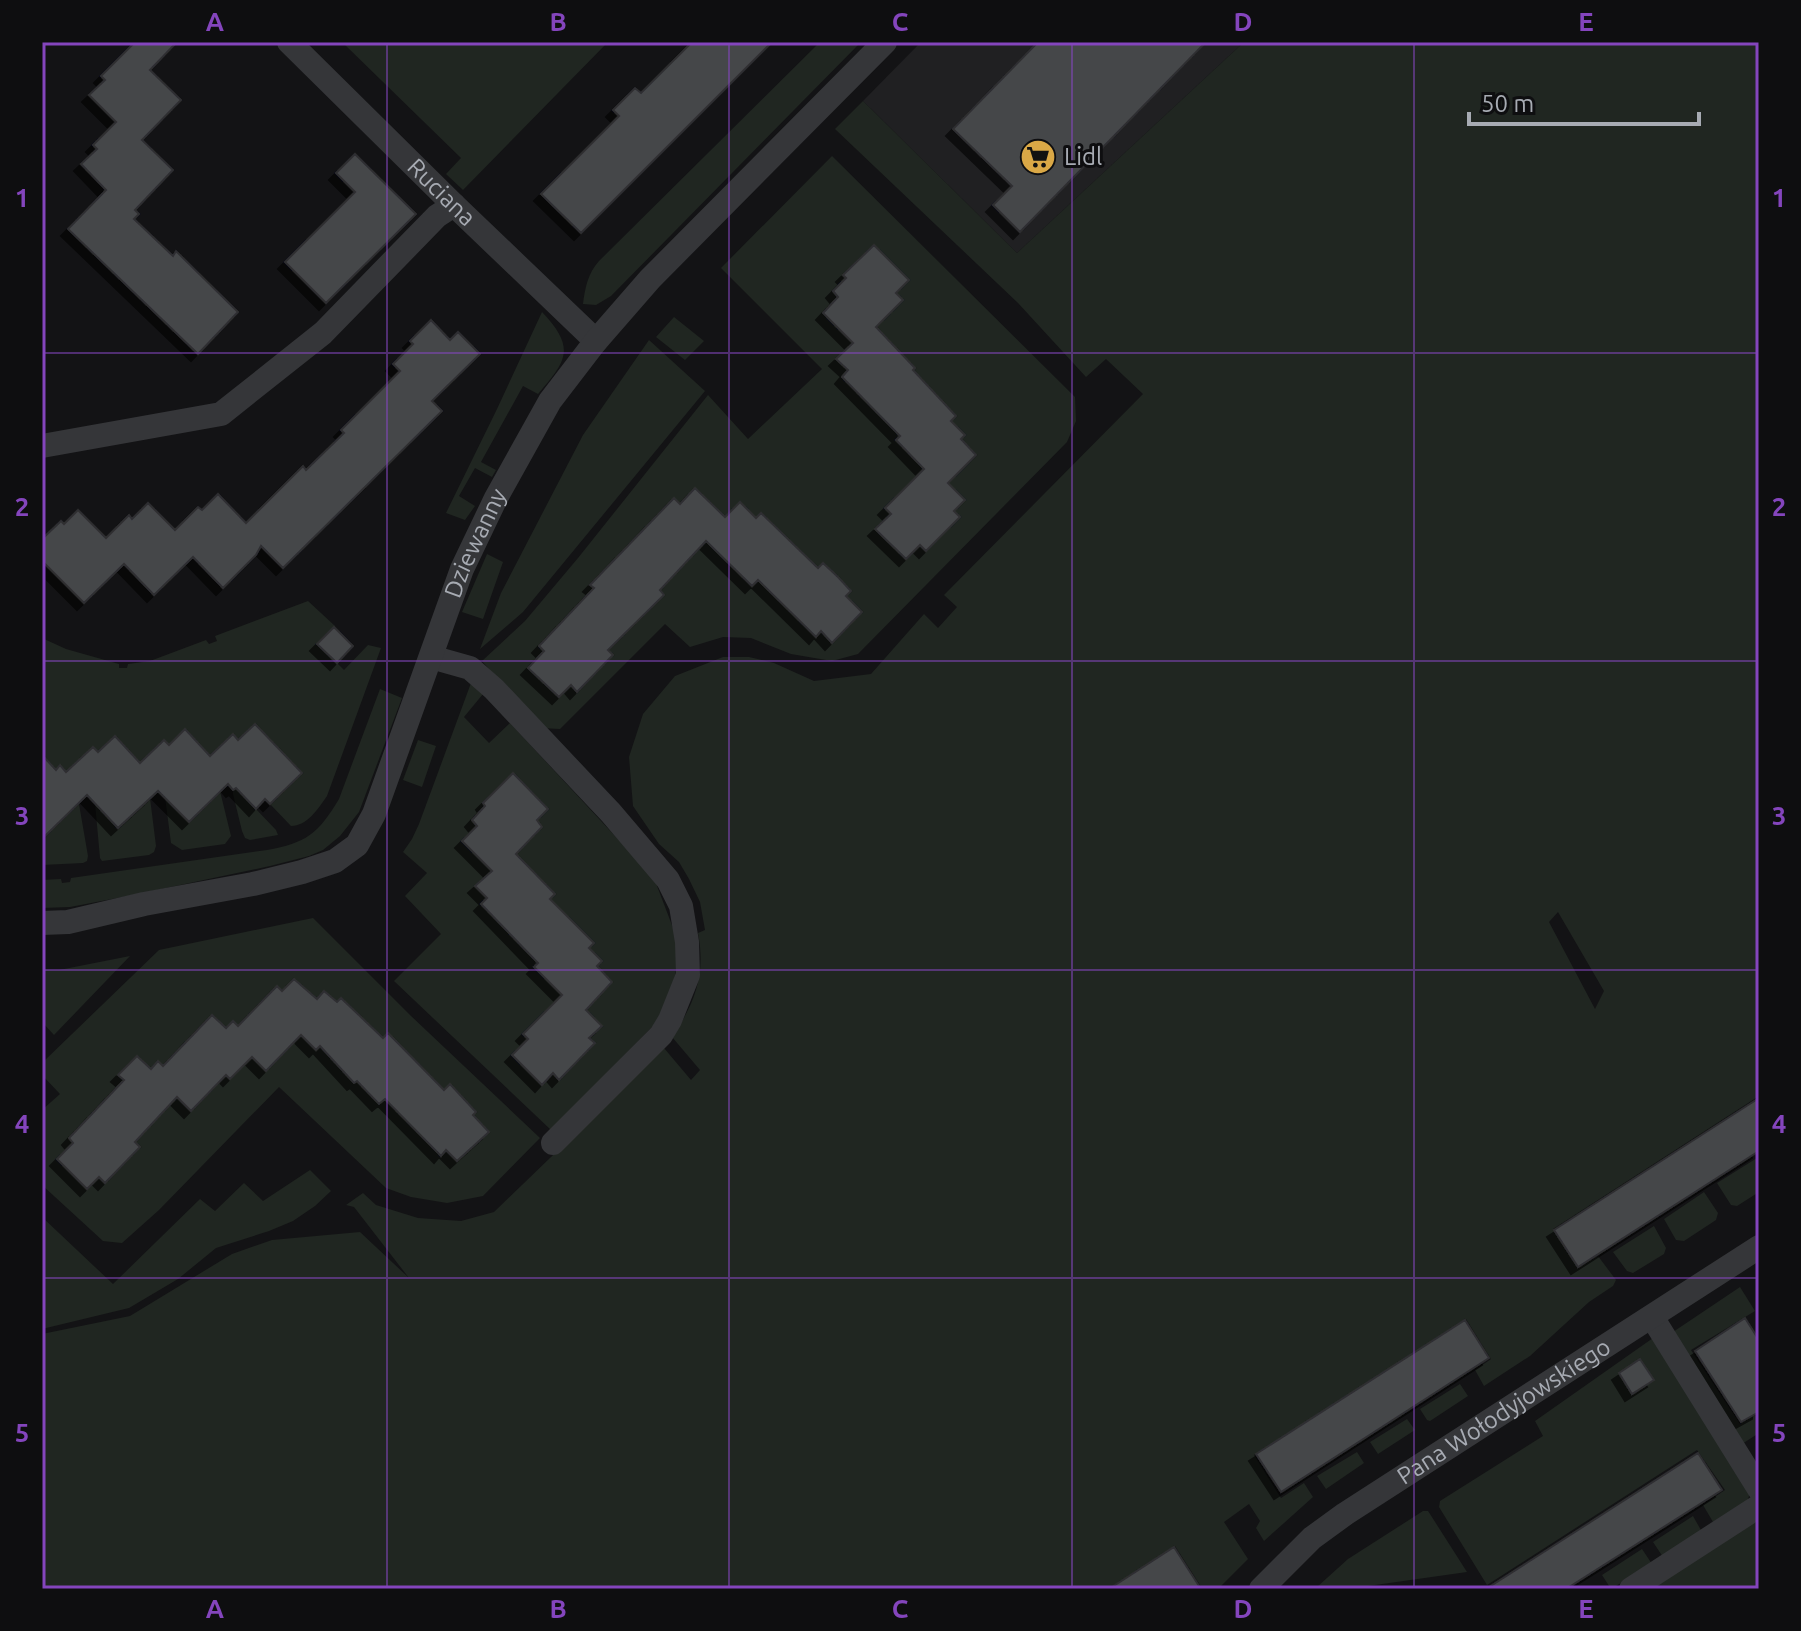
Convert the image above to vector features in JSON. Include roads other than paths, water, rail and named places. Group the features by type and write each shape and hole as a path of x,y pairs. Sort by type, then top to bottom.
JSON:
{"street":[{"name":"Ruciana","path":"289,42 596,341"},
{"name":"Dziewanny","path":"42,923 68,922 302,872 335,861 357,845 374,814 462,569 496,498 550,401 596,341 650,279 885,42"},
{"path":"42,446 221,414 323,333 437,216 454,205"},
{"path":"431,657 470,668 494,689 611,813 668,880 681,906 688,975 670,1020 661,1035 553,1143"},
{"name":"Pana Wołodyjowskiego","path":"1261,1589 1312,1538 1345,1514 1759,1247"},
{"path":"1652,1317 1759,1489"},
{"path":"1631,1589 1759,1506"}],"place":[{"name":"Lidl","path":"1038,157"}]}
